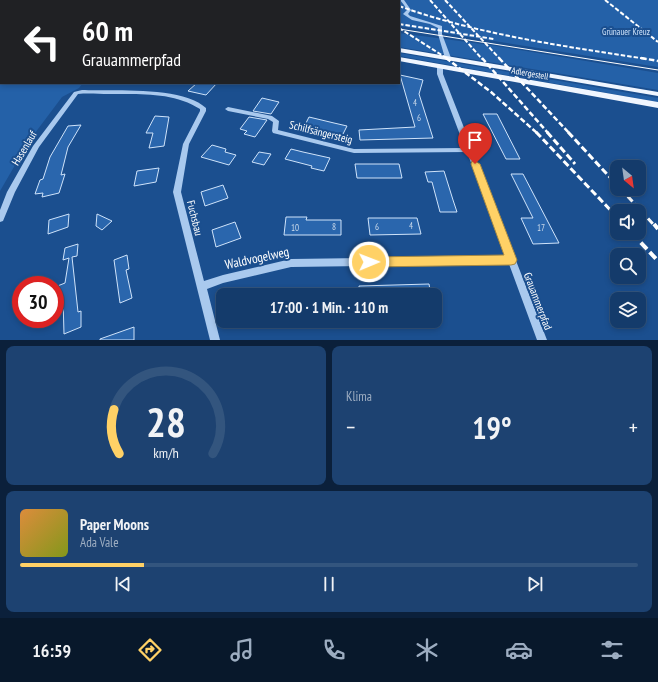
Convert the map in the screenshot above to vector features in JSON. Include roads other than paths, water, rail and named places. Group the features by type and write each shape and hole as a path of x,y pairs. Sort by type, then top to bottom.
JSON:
{"main road":[{"name":"Adlergestell","path":"400,50 658,94"},
{"name":"Adlergestell","path":"400,60 658,105"}],"street":[{"path":"402,0 406,4 408,10 405,14 410,19 434,24 440,27 440,34 448,58"},
{"name":"Grauammerpfad","path":"440,67 440,74 542,340"},
{"name":"Fuchsbau","path":"76,94 82,92 156,94 179,97 200,105 203,108 203,111 186,144 177,192 215,340"},
{"name":"Hasenlauf","path":"0,219 11,192 36,146 56,117 76,94"},
{"name":"Schilfsängersteig","path":"228,109 270,117 276,121 275,131 354,151 470,150"},
{"name":"Waldvogelweg","path":"201,287 223,279 290,263 511,260"}],"tram line":[{"path":"400,29 658,70"}],"railway":[{"path":"430,0 449,22"},
{"path":"445,0 471,27"},
{"path":"605,0 658,42"},
{"path":"400,6 449,22"},
{"path":"449,22 471,27"},
{"path":"449,22 460,34"},
{"path":"400,24 460,34"},
{"path":"471,27 553,44 644,58"},
{"path":"471,27 479,37"},
{"path":"400,29 448,59"},
{"path":"460,34 479,37"},
{"path":"460,34 482,59"},
{"path":"479,37 494,39"},
{"path":"479,37 500,59"},
{"path":"446,58 491,92 537,133"},
{"path":"482,58 548,133"},
{"path":"499,58 569,133"},
{"path":"644,58 658,61"},
{"path":"547,132 575,164"},
{"path":"568,132 610,177"},
{"path":"537,133 610,210"},
{"path":"627,196 654,225"},
{"path":"654,224 658,229"},
{"path":"638,240 658,261"}],"park label":[{"name":"Grünauer Kreuz","path":"626,31"}]}
